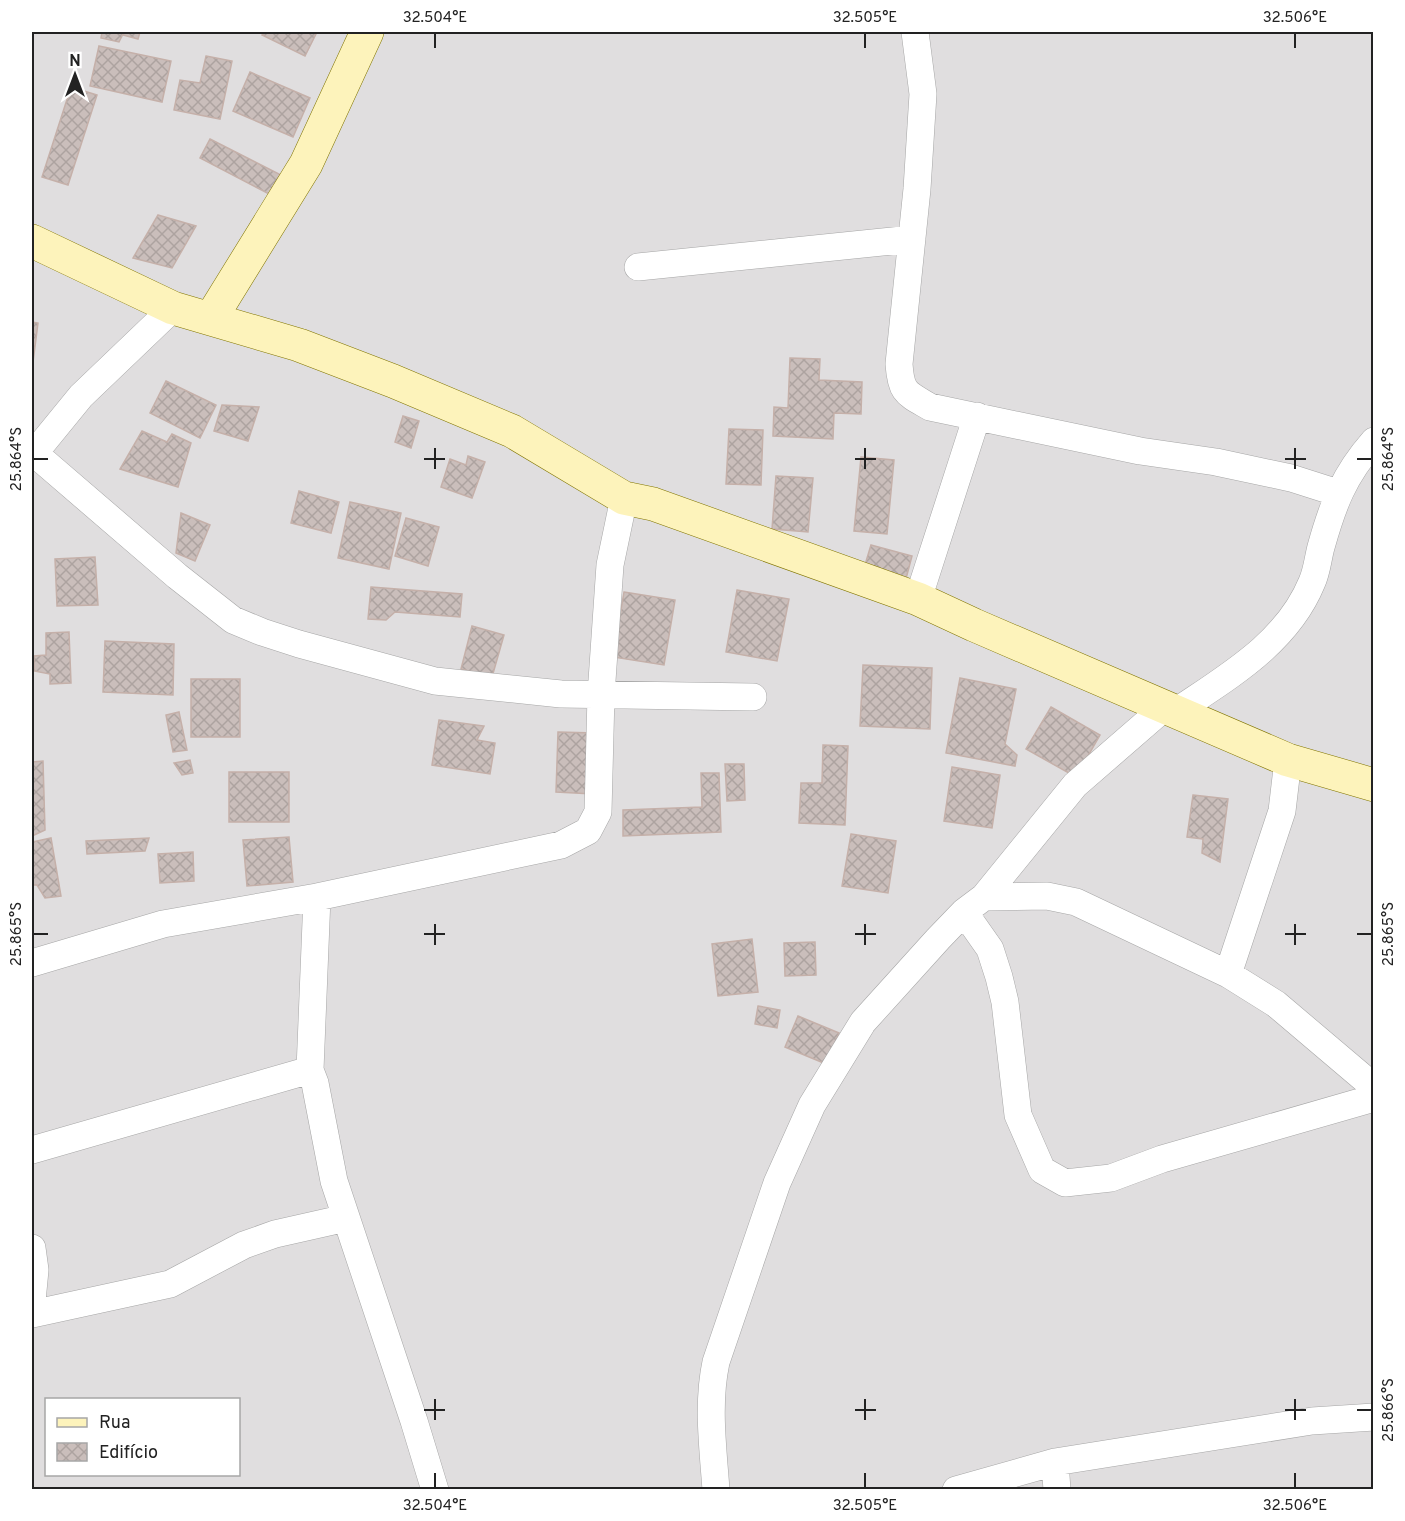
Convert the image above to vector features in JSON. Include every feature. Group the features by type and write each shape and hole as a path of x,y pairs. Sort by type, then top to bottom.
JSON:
{"street":[{"path":"915,32 923,94 912,239 899,364 900,384 909,395 930,407 1140,451 1227,464 1292,478 1338,493"},
{"path":"211,318 306,164 360,34"},
{"path":"638,267 912,239"},
{"path":"32,241 173,308 298,345 393,381 512,431 624,498 653,504 918,599 1288,759 1374,785"},
{"path":"173,308 81,396 33,455 233,620 298,644 435,681 561,694 753,697"},
{"path":"918,599 977,416"},
{"path":"716,1490 711,1413 712,1378 716,1362 777,1183 812,1105 863,1022 974,905 1075,785 1172,708 1250,662 1279,634 1298,610 1312,581 1338,493 1360,457 1374,441"},
{"path":"32,963 163,924 317,897 561,845 588,831 598,812 601,695 610,565 624,498"},
{"path":"1228,974 1282,811 1288,759"},
{"path":"974,905 1047,896 1076,902 1228,974 1276,1004 1374,1088"},
{"path":"317,897 310,1070 315,1083 334,1181 435,1490"},
{"path":"974,905 999,977 1005,1002 1018,1115 1042,1170 1065,1183 1111,1178 1162,1159 1374,1098"},
{"path":"32,1150 310,1070"},
{"path":"32,1314 170,1284 243,1245 275,1234 346,1218"},
{"path":"32,1248 35,1270 32,1301"},
{"path":"956,1490 1055,1462 1312,1421 1374,1417"},
{"path":"1055,1462 1057,1490"}],"shaded area":[{"path":"32,32 1373,32 1373,1489 32,1489"}],"building":[{"path":"102,32 124,32 119,42 101,38"},
{"path":"124,32 140,32 138,39 123,35"},
{"path":"264,32 317,32 305,56 262,35"},
{"path":"99,46 171,61 162,102 90,86"},
{"path":"206,56 232,61 220,119 174,110 180,80 200,83"},
{"path":"250,72 310,98 293,137 233,111"},
{"path":"71,87 97,95 68,185 42,177"},
{"path":"210,139 283,176 273,196 200,158"},
{"path":"158,215 196,226 172,268 133,258"},
{"path":"32,322 38,323 32,370"},
{"path":"790,358 820,359 819,380 862,382 861,414 834,413 833,439 773,436 774,407 788,408"},
{"path":"166,381 216,405 200,438 150,413"},
{"path":"222,405 259,407 248,441 214,431"},
{"path":"403,416 419,421 411,448 395,442"},
{"path":"729,429 763,430 761,485 726,484"},
{"path":"142,431 167,442 172,434 191,443 178,487 120,469"},
{"path":"468,456 485,462 472,498 441,487 450,459 466,465"},
{"path":"861,457 894,460 887,534 854,531"},
{"path":"776,476 813,478 808,532 772,529"},
{"path":"299,491 339,502 331,533 291,523"},
{"path":"350,502 401,513 389,569 338,558"},
{"path":"181,513 210,525 195,561 176,553"},
{"path":"406,518 439,527 428,566 395,556"},
{"path":"871,545 912,556 903,590 861,578"},
{"path":"95,557 98,605 57,606 55,559"},
{"path":"371,587 462,594 460,617 395,612 386,620 368,619"},
{"path":"737,590 789,599 777,661 726,652"},
{"path":"624,592 675,600 664,665 613,657"},
{"path":"472,626 504,635 492,677 461,669"},
{"path":"69,632 71,683 50,684 50,674 34,671 34,656 46,655 46,633"},
{"path":"105,641 174,644 173,695 103,692"},
{"path":"863,665 932,668 930,729 860,726"},
{"path":"960,678 1016,689 1005,744 1017,755 1015,766 946,753"},
{"path":"191,679 240,679 240,737 191,737"},
{"path":"1051,707 1100,735 1076,777 1026,749"},
{"path":"179,712 187,750 173,752 166,715"},
{"path":"439,720 484,726 477,740 495,743 490,774 432,765"},
{"path":"558,732 595,733 593,794 556,792"},
{"path":"823,745 848,746 845,825 799,823 801,783 822,783"},
{"path":"190,760 193,773 182,775 174,763"},
{"path":"43,761 45,830 32,836 32,762"},
{"path":"725,764 744,764 745,800 727,801"},
{"path":"952,767 1000,775 992,828 944,821"},
{"path":"229,772 289,772 289,822 229,822"},
{"path":"701,773 719,773 721,832 623,836 623,810 702,807"},
{"path":"1193,795 1228,799 1220,862 1202,853 1203,839 1187,837"},
{"path":"851,834 896,841 888,893 842,886"},
{"path":"289,837 293,882 247,886 243,840"},
{"path":"51,838 61,896 45,898 37,885 32,885 32,842"},
{"path":"149,838 145,851 87,854 86,841"},
{"path":"193,852 194,881 160,883 158,854"},
{"path":"752,939 758,992 718,996 712,944"},
{"path":"815,942 816,975 785,976 784,943"},
{"path":"758,1006 780,1010 777,1028 755,1024"},
{"path":"798,1016 839,1033 826,1064 785,1047"}]}
